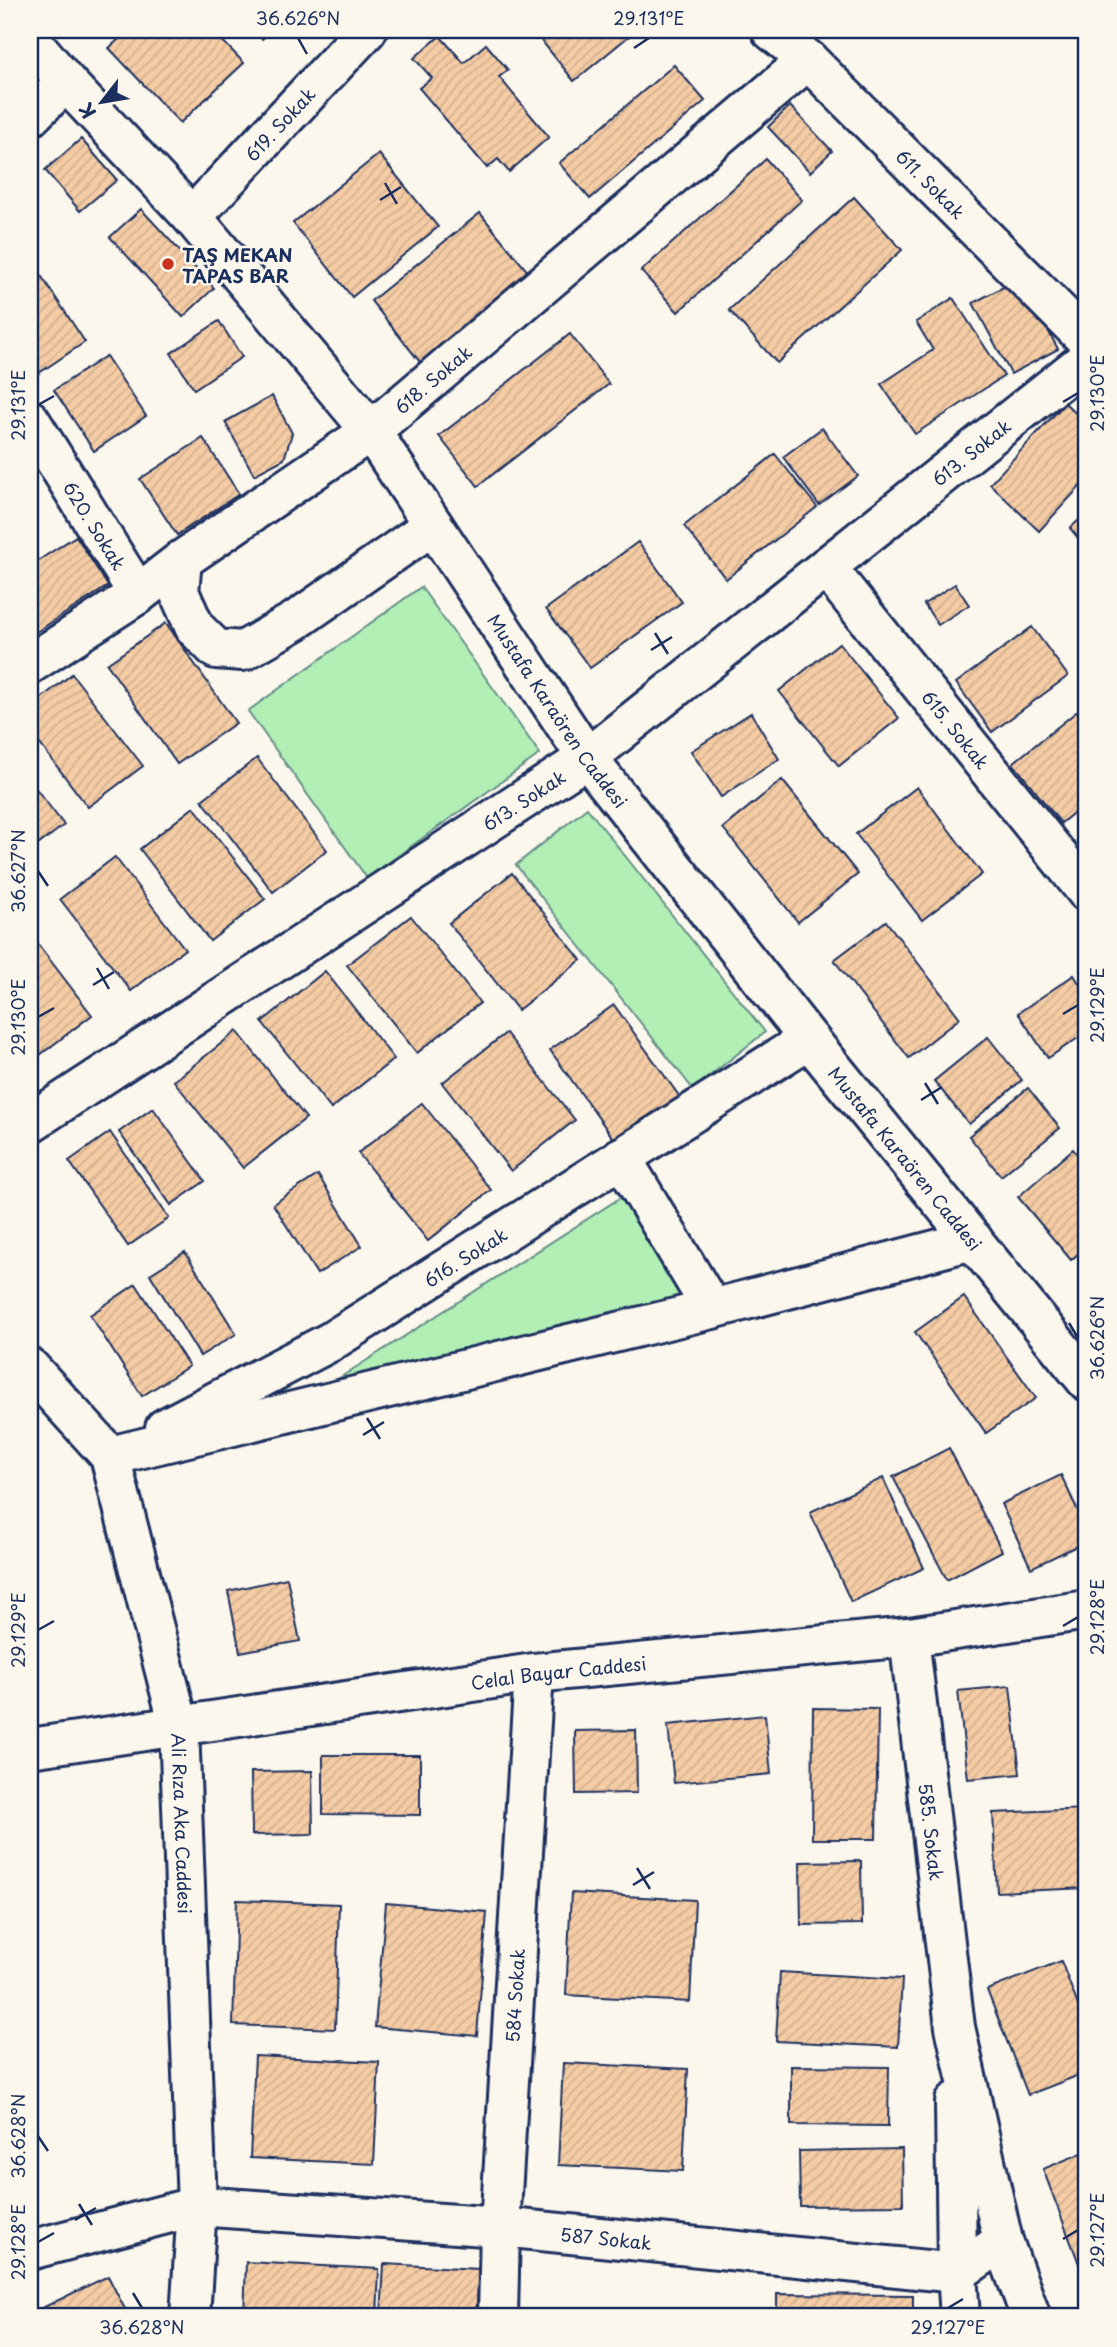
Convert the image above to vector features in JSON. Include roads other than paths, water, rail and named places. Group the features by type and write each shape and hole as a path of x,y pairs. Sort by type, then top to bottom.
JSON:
{"street":[{"name":"619. Sokak","path":"192,217 368,30"},
{"name":"611. Sokak","path":"771,30 808,60 1087,340"},
{"name":"Mustafa Karaören Caddesi","path":"30,39 66,82 192,217 371,431 587,758 809,1039 1087,1381"},
{"name":"618. Sokak","path":"30,664 138,594 182,560 371,431 808,60"},
{"path":"30,117 66,82"},
{"name":"613. Sokak","path":"30,1123 587,758 1087,359"},
{"name":"620. Sokak","path":"30,420 138,594"},
{"path":"182,560 178,592 195,628 216,649 243,651 295,621 433,525"},
{"name":"615. Sokak","path":"827,567 1087,892"},
{"name":"616. Sokak","path":"110,1456 330,1342 809,1039"},
{"path":"621,1157 712,1309"},
{"path":"110,1456 712,1309 973,1240"},
{"name":"Ali Rıza Aka Caddesi","path":"30,1368 110,1456 179,1726 197,2206 190,2317"},
{"name":"Celal Bayar Caddesi","path":"30,1748 534,1673 909,1637 1087,1610"},
{"name":"585. Sokak","path":"909,1637 955,2027 1003,2241 1031,2317"},
{"name":"584 Sokak","path":"498,2317 500,2227 534,1673"},
{"name":"585. Sokak","path":"955,2027 957,2273 960,2317"},
{"name":"587 Sokak","path":"30,2250 197,2206 500,2227 957,2273"},
{"path":"957,2273 1003,2241"}],"place":[{"name":"TAŞ MEKAN TAPAS BAR","path":"168,264"}]}
